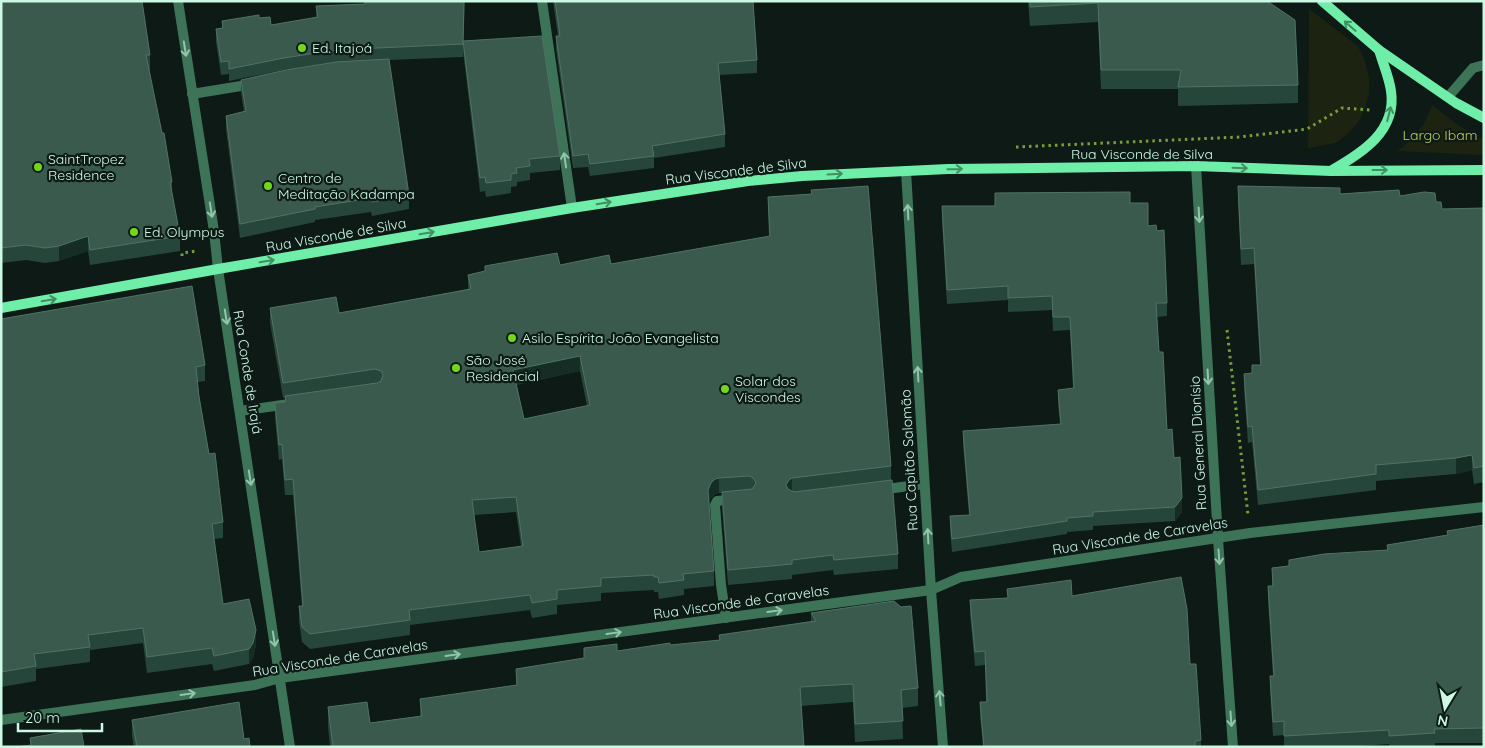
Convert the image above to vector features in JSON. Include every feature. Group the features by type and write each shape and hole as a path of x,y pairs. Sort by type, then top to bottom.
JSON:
{"main road":[{"path":"1322,1 1379,50 1448,97 1484,118"},
{"path":"1331,171 1370,146 1382,131 1391,112 1391,93 1379,50"},
{"name":"Rua Visconde de Silva","path":"1,308 572,208 748,181 802,176 948,169 1196,166 1331,171 1484,170"}],"street":[{"name":"Rua Conde de Irajá","path":"178,1 290,747"},
{"path":"542,1 572,208"},
{"path":"1448,97 1473,68 1484,65"},
{"path":"192,94 259,83"},
{"name":"Rua General Dionísio","path":"1196,166 1218,539 1233,747"},
{"name":"Rua Capitão Salomão","path":"906,171 924,484 943,747"},
{"path":"240,411 299,402"},
{"path":"871,491 924,484"},
{"path":"726,618 721,585 715,505 720,500 749,498"},
{"name":"Rua Visconde de Caravelas","path":"1,720 255,685 280,678 931,590 961,577 1250,534 1484,507"}],"path":[{"path":"1227,327 1250,534"}],"green space":[{"path":"1309,9 1358,46 1365,61 1369,77 1369,93 1365,109 1357,124 1347,134 1336,143 1308,148"},
{"name":"Largo Ibam","path":"1432,105 1458,125 1484,140 1483,155 1397,151 1419,131"}],"building":[{"path":"1,1 142,1 150,55 146,55 162,133 164,133 172,182 170,182 180,236 90,250 88,236 59,246 45,248 26,245 1,248"},
{"path":"365,1 464,1 463,44 335,50 229,69 229,61 221,62 216,29 223,28 222,21 259,15 259,18 270,17 271,25 318,17 316,6 365,4"},
{"path":"555,1 753,1 757,60 718,63 725,134 652,146 654,156 590,164 588,154 573,156 556,36 560,36"},
{"path":"1030,1 1267,1 1295,20 1298,85 1178,87 1181,70 1101,70 1098,3 1030,7"},
{"path":"542,36 560,156 529,159 530,166 516,168 517,173 511,174 511,180 486,183 485,177 480,178 463,41"},
{"path":"389,59 409,195 372,202 371,198 315,207 315,209 240,224 226,116 246,111 241,80 336,62"},
{"path":"868,186 891,466 792,478 786,485 788,489 794,492 892,480 898,554 834,560 833,555 792,560 792,564 728,570 722,492 752,489 756,482 749,476 719,478 711,483 708,490 714,571 683,574 684,580 659,583 658,577 654,577 654,575 601,578 601,586 557,590 557,599 532,603 530,595 409,610 410,620 310,634 302,627 299,606 303,606 293,479 285,480 282,444 279,445 275,403 286,402 285,396 377,383 381,381 383,375 381,371 375,369 283,383 270,308 336,297 339,313 471,289 468,275 485,271 485,266 557,253 560,265 609,255 611,264 770,236 768,197 812,194 811,190","holes":["580,356 590,405 524,419 513,370","516,497 523,546 479,552 472,500"]},
{"path":"1238,186 1340,188 1340,194 1399,190 1400,196 1424,192 1435,193 1436,202 1441,202 1442,209 1484,208 1484,466 1474,468 1472,455 1376,465 1376,474 1258,490 1252,426 1248,427 1244,374 1252,373 1252,365 1261,365 1254,248 1241,249"},
{"path":"1130,192 1130,203 1148,203 1148,226 1156,225 1157,231 1164,230 1167,303 1156,303 1159,352 1163,352 1167,430 1172,429 1174,458 1180,457 1182,498 1175,507 1093,512 1093,516 1067,518 1067,521 952,539 950,516 970,515 963,431 1061,424 1058,390 1074,388 1070,317 1053,317 1052,296 1008,298 1008,286 947,290 942,206 995,206 995,193"},
{"path":"192,286 205,365 196,367 199,397 209,454 215,453 223,522 212,524 223,604 249,599 256,630 253,643 249,649 214,656 212,648 147,657 143,628 88,635 90,647 34,654 36,666 1,672 1,319"},
{"path":"1484,525 1484,728 1434,729 1435,733 1389,736 1389,730 1284,736 1284,721 1273,722 1270,676 1274,676 1268,586 1273,586 1272,568 1289,566 1289,560 1324,554 1388,550 1387,545 1448,535 1447,531"},
{"path":"1181,577 1187,609 1190,664 1196,664 1201,740 1195,741 1195,747 984,747 980,702 987,702 985,651 975,652 970,600 1008,598 1007,589 1071,580 1072,596"},
{"path":"894,601 901,607 911,606 918,688 901,690 903,721 855,724 853,684 800,687 804,747 333,747 328,707 367,702 370,723 422,716 420,699 517,685 516,669 584,658 584,648 617,644 617,651 670,643 670,645 720,640 719,635 816,621 811,613"},
{"path":"239,702 244,739 249,738 250,747 137,747 132,720"},
{"path":"81,729 84,747 16,747 31,745 30,738"}],"place":[{"name":"Ed. Itajoá","path":"302,48"},
{"name":"SaintTropez Residence","path":"38,167"},
{"name":"Centro de Meditação Kadampa","path":"268,186"},
{"name":"Ed. Olympus","path":"134,232"},
{"name":"Asilo Espírita João Evangelista","path":"512,338"},
{"name":"São José Residencial","path":"456,368"},
{"name":"Solar dos Viscondes","path":"725,389"}]}
